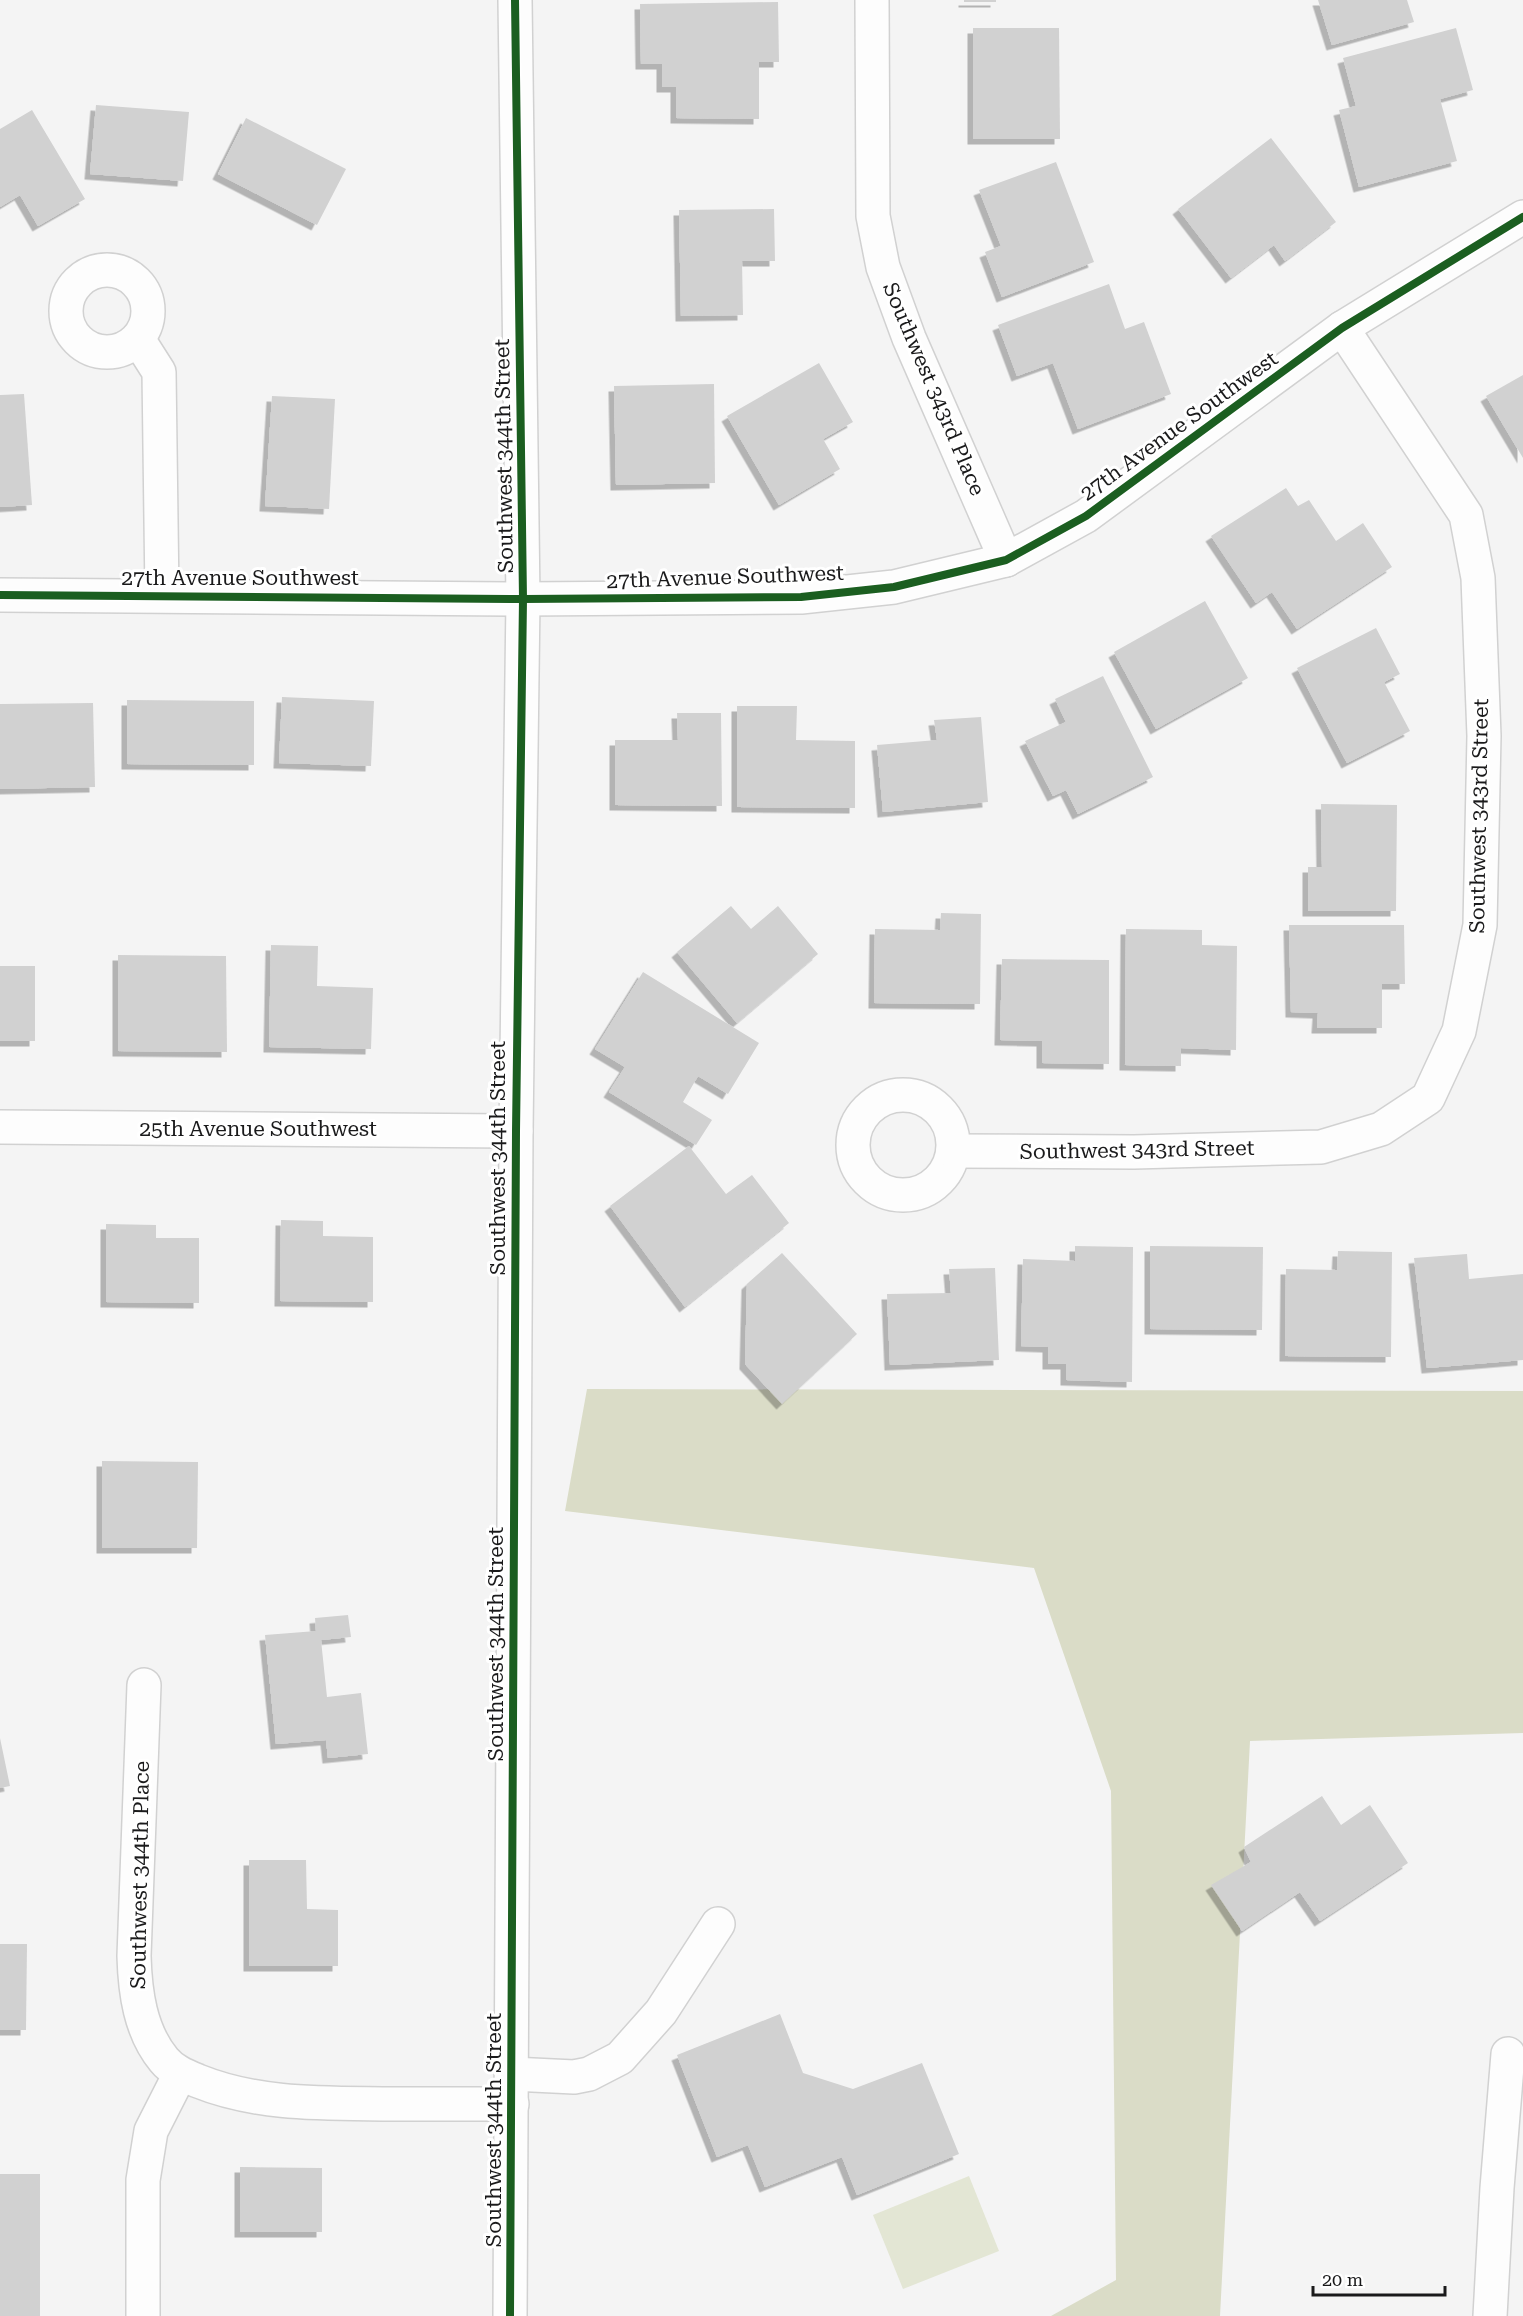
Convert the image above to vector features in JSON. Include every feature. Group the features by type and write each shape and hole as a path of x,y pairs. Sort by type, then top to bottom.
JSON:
{"street":[{"name":"Southwest 344th Street","path":"510,2316 516,1131 523,598 515,0"},
{"name":"Southwest 343rd Place","path":"872,0 873,216 883,267 909,338 1006,560"},
{"name":"27th Avenue Southwest","path":"0,595 801,597 894,586 1006,560 1086,516 1342,328 1523,217"},
{"name":"Southwest 343rd Street","path":"953,1151 1134,1152 1321,1147 1381,1129 1428,1098 1459,1031 1480,925 1484,736 1478,578 1466,515 1342,328"},
{"path":"138,339 159,372 162,595"},
{"name":"25th Avenue Southwest","path":"0,1127 516,1131"},
{"name":"Southwest 344th Place","path":"144,1685 134,1956 135,1990 149,2034 172,2067"},
{"path":"143,2316 143,2180 152,2131 172,2067 215,2088 255,2098 302,2103 512,2089 589,2074 620,2058 661,2012 718,1924"},
{"path":"1490,2316 1508,2054"}],"green space":[{"path":"587,1389 1523,1391 1523,1733 1250,1741 1220,2316 1051,2316 1116,2280 1111,1791 1034,1568 565,1511"},
{"path":"969,2176 999,2251 903,2289 873,2215"}],"building":[{"path":"964,0 996,0 996,2 964,2"},
{"path":"1318,0 1407,0 1414,22 1332,45"},
{"path":"778,2 779,62 759,62 759,119 676,118 676,87 662,87 662,64 641,64 640,4"},
{"path":"973,28 1059,28 1060,139 973,139"},
{"path":"1456,28 1473,90 1440,99 1457,161 1359,187 1339,110 1356,106 1343,58"},
{"path":"96,105 189,112 183,181 90,174"},
{"path":"32,110 85,199 38,226 20,195 0,207 0,129"},
{"path":"246,118 346,169 317,225 218,174"},
{"path":"1271,138 1336,222 1285,261 1274,245 1231,278 1178,209"},
{"path":"1056,162 1094,262 1002,297 985,252 1001,246 979,190"},
{"path":"774,209 775,261 742,261 743,315 681,316 679,210"},
{"path":"1109,284 1125,329 1144,322 1171,394 1078,429 1053,363 1017,376 998,325"},
{"path":"819,363 853,422 823,439 840,469 779,505 727,416"},
{"path":"1523,375 1523,458 1486,396"},
{"path":"714,384 715,483 616,485 614,386"},
{"path":"24,394 32,505 0,507 0,395"},
{"path":"272,396 335,399 329,509 265,506"},
{"path":"1286,488 1298,506 1309,500 1336,541 1363,523 1392,567 1297,629 1272,592 1256,603 1211,536"},
{"path":"1205,601 1248,678 1156,729 1114,652"},
{"path":"1376,628 1400,674 1384,682 1410,731 1347,763 1297,668"},
{"path":"1103,676 1153,777 1078,814 1066,790 1053,796 1025,741 1066,722 1055,699"},
{"path":"282,697 374,701 371,766 279,763"},
{"path":"127,700 254,701 254,765 127,764"},
{"path":"93,703 95,787 0,789 0,704"},
{"path":"737,706 797,706 796,740 855,741 855,808 737,807"},
{"path":"677,713 721,713 722,806 615,805 615,740 678,740"},
{"path":"981,717 988,802 883,812 877,745 937,740 934,720"},
{"path":"1321,804 1397,805 1396,911 1308,911 1308,867 1322,867"},
{"path":"731,906 751,929 778,906 818,954 737,1023 677,952"},
{"path":"941,913 981,914 980,1004 874,1003 875,929 940,930"},
{"path":"1289,925 1404,925 1405,984 1382,984 1382,1028 1317,1028 1318,1013 1291,1012"},
{"path":"1126,929 1202,930 1202,945 1237,946 1236,1050 1181,1048 1181,1066 1125,1065"},
{"path":"271,945 318,946 317,986 373,988 371,1049 269,1047"},
{"path":"118,955 226,956 227,1052 118,1051"},
{"path":"1002,959 1109,960 1109,1064 1042,1063 1042,1041 1000,1040"},
{"path":"0,966 35,966 35,1041 0,1041"},
{"path":"643,972 759,1043 728,1094 698,1076 683,1102 712,1120 696,1145 609,1092 625,1067 595,1049"},
{"path":"689,1146 726,1194 752,1175 789,1223 685,1307 610,1206"},
{"path":"281,1220 323,1221 323,1236 373,1237 373,1302 280,1301"},
{"path":"106,1224 156,1225 156,1238 199,1238 199,1303 106,1302"},
{"path":"1075,1246 1133,1247 1132,1382 1066,1380 1066,1364 1048,1364 1048,1347 1021,1346 1023,1259 1075,1261"},
{"path":"1150,1246 1263,1247 1262,1330 1150,1329"},
{"path":"1338,1251 1392,1252 1391,1357 1285,1356 1286,1269 1337,1270"},
{"path":"782,1253 857,1334 782,1404 745,1364 747,1284"},
{"path":"1467,1254 1469,1279 1523,1274 1523,1360 1427,1368 1414,1258"},
{"path":"995,1268 999,1360 890,1365 887,1294 951,1293 949,1269"},
{"path":"102,1461 198,1462 197,1548 102,1548"},
{"path":"348,1615 351,1637 321,1640 327,1697 361,1693 368,1754 328,1758 326,1740 276,1744 265,1635 316,1631 315,1618"},
{"path":"0,1738 10,1786 0,1788"},
{"path":"1322,1796 1341,1825 1370,1805 1408,1863 1320,1921 1300,1892 1242,1931 1211,1885 1251,1862 1244,1847"},
{"path":"249,1860 306,1860 307,1909 338,1910 338,1966 249,1966"},
{"path":"0,1944 27,1944 26,2030 0,2030"},
{"path":"780,2014 803,2073 853,2089 922,2063 959,2154 857,2195 842,2157 765,2187 748,2145 717,2157 677,2055"},
{"path":"240,2167 322,2168 322,2232 240,2232"},
{"path":"0,2174 40,2174 40,2316 0,2316"}],"cycle path":[{"path":"510,2316 516,1131 523,599 515,0"},
{"path":"0,595 523,599 801,597 894,587 1006,560 1086,516 1342,328 1523,217"}]}
